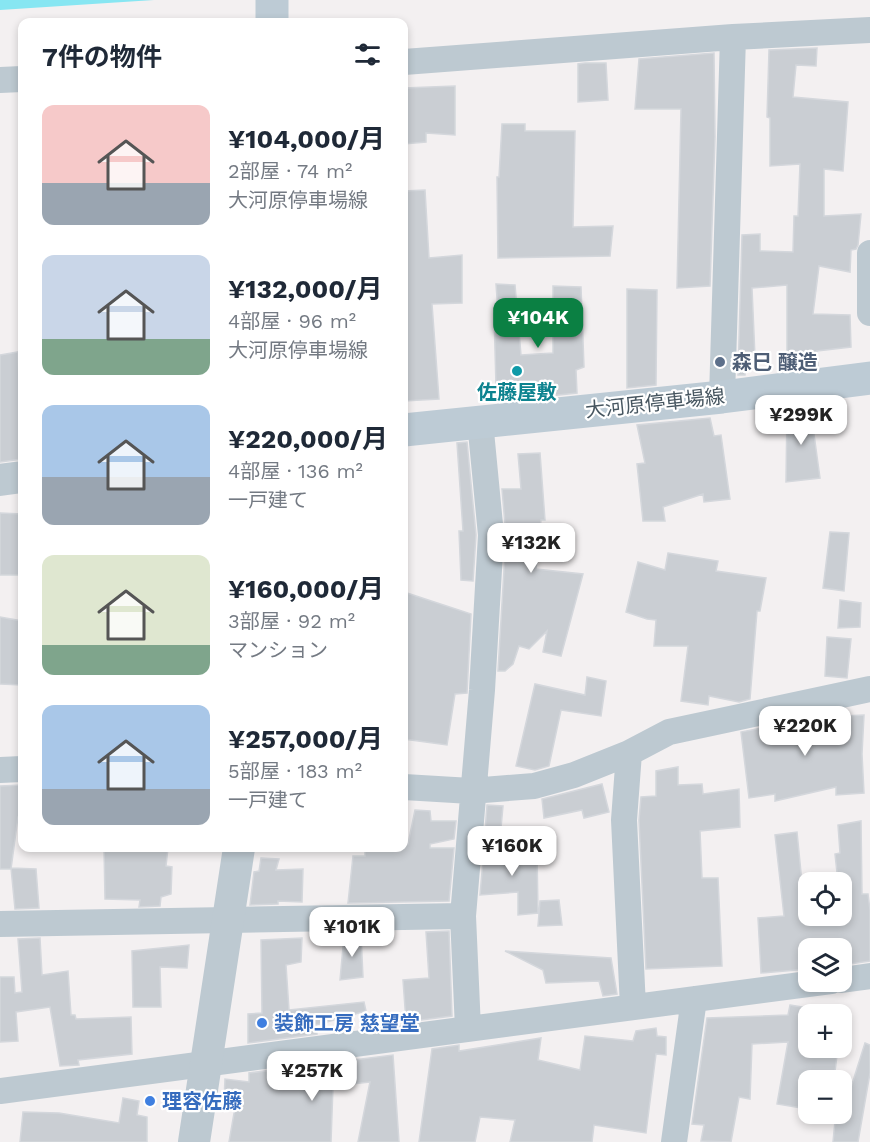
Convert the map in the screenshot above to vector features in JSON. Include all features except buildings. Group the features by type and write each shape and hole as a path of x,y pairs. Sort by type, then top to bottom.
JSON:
{"main road":[{"path":"272,0 272,18"},
{"name":"大河原停車場線","path":"408,430 722,397 870,378"}],"street":[{"path":"408,62 733,37 870,30"},
{"path":"722,397 733,37"},
{"path":"0,80 18,79"},
{"path":"870,253 870,313"},
{"path":"468,1029 463,916 471,791 482,690 491,535 480,421"},
{"path":"0,480 18,478"},
{"path":"408,787 471,791 534,786 574,776 629,753 669,732 870,689"},
{"path":"629,753 624,820 633,1006"},
{"path":"0,770 18,769"},
{"path":"194,1142 238,852"},
{"path":"0,924 463,916"},
{"path":"852,979 870,976"},
{"path":"0,1091 204,1066 798,985"},
{"path":"674,1142 694,999"}],"water":[{"path":"0,0 154,0 0,10"}],"place":[{"name":"森巳 醸造","path":"720,362"},
{"name":"佐藤屋敷","path":"517,371"},
{"name":"装飾工房 慈望堂","path":"262,1023"},
{"name":"理容佐藤","path":"150,1101"}]}
